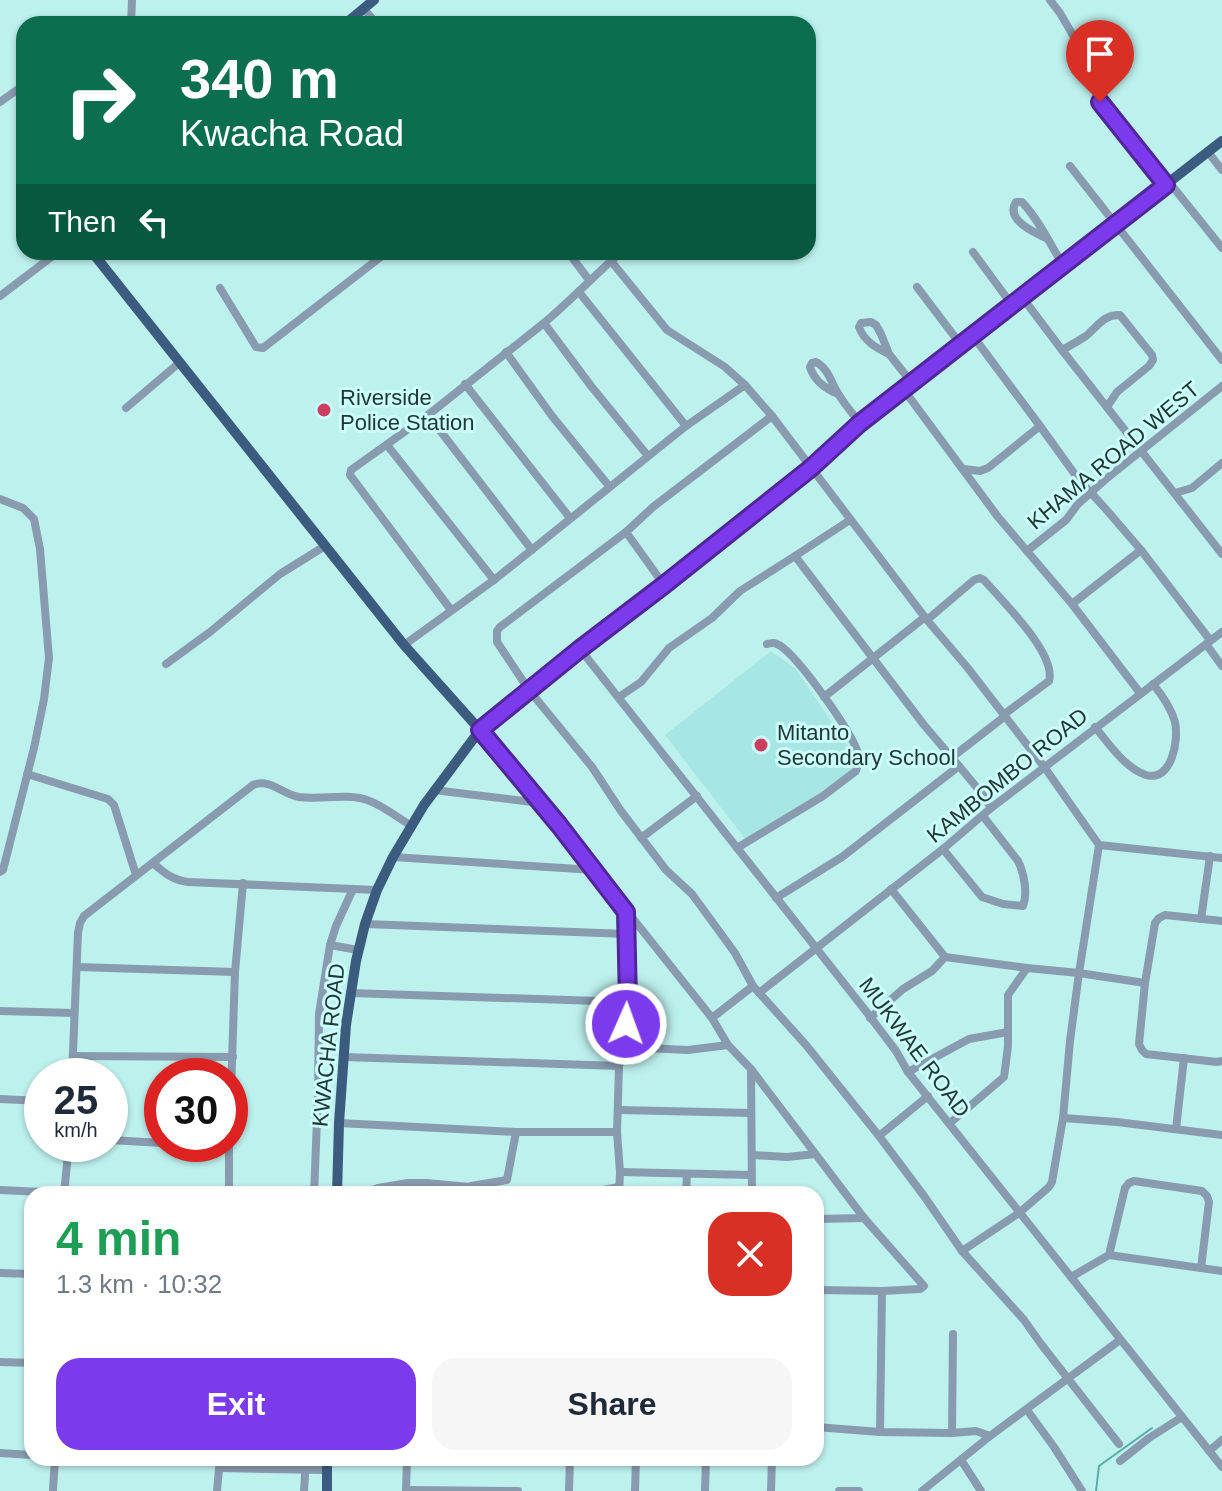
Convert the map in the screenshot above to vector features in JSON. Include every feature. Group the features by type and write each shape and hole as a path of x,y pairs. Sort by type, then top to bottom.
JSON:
{"main road":[{"path":"355,16 374,0"},
{"name":"KWACHA ROAD","path":"337,1186 350,993 365,924 377,890 410,825 480,730 811,468 860,423 1222,141"},
{"path":"98,260 404,645 480,730"},
{"path":"327,1466 327,1491"}],"street":[{"path":"1050,0 1089,63 1100,102 1222,248"},
{"path":"364,9 370,16"},
{"path":"1208,152 1222,170"},
{"path":"1070,166 1222,360"},
{"path":"1046,238 1029,231 1015,217 1013,205 1016,202 1022,202 1046,238 1063,265"},
{"path":"973,252 1012,305"},
{"path":"0,296 47,260"},
{"path":"220,288 256,347 263,348 377,260"},
{"path":"574,260 589,280"},
{"path":"451,610 350,475 351,470 428,415 544,323 611,261 667,330 725,367 772,416 1045,768 1099,845 1052,1182 1019,1213 962,1251"},
{"path":"917,287 961,345"},
{"path":"579,292 686,426"},
{"path":"1022,297 1221,551"},
{"path":"1062,350 1115,314 1120,315 1152,355 1149,366 1117,392 1107,407"},
{"path":"544,323 648,456"},
{"path":"973,336 1079,480 1141,550 1222,666"},
{"path":"506,352 552,416 609,486"},
{"path":"889,354 963,469 998,517 1072,604 1140,693"},
{"path":"126,408 179,363"},
{"path":"465,384 570,518"},
{"path":"404,645 494,580 686,426 745,385"},
{"name":"KHAMA ROAD WEST","path":"1027,551 1066,520 1078,504 1106,479 1222,386"},
{"path":"838,394 860,423"},
{"path":"428,415 532,550"},
{"path":"772,416 497,631 497,642 529,690 592,767 641,838 707,914 756,989 806,1045 879,1136 962,1251 1024,1320 1119,1444"},
{"path":"963,469 980,471 988,468 1040,426"},
{"path":"387,445 494,580"},
{"path":"1175,493 1192,488 1222,463"},
{"path":"0,499 28,511 34,519 40,549 49,658 44,699 27,774 0,872"},
{"path":"619,697 641,682 669,648 712,618 740,591 850,520"},
{"path":"626,532 664,585"},
{"path":"166,664 280,574 325,546"},
{"path":"1072,604 1141,550"},
{"path":"795,556 991,808"},
{"path":"824,697 980,578 1040,646 1050,667 1049,681 951,758"},
{"name":"KAMBOMBO ROAD","path":"712,1018 817,949 991,808 1222,632"},
{"path":"737,848 823,796 856,771 859,756 837,714 801,668 780,646 767,644"},
{"name":"MUKWAE ROAD","path":"580,649 817,949 896,1051 908,1072 1222,1467"},
{"path":"1095,727 1117,754 1132,766 1146,775 1164,772 1173,752 1176,724 1153,684"},
{"path":"480,730 712,1018 728,1045 751,1069 864,1218 924,1286 920,1289 882,1291 824,1290"},
{"path":"776,898 842,857 959,766"},
{"path":"27,774 108,799 114,805 136,875"},
{"path":"243,883 235,972 233,1057 73,1056 78,933 84,916 253,785 268,783 295,796 371,801 410,825"},
{"path":"434,790 541,803"},
{"path":"641,838 697,796"},
{"path":"943,849 982,897 1023,906 1026,897 1022,868 983,816"},
{"path":"1099,845 1222,858"},
{"path":"1201,919 1210,856"},
{"path":"393,857 594,870"},
{"path":"153,863 169,876 188,882 377,890"},
{"path":"314,1186 319,1014 330,945 353,889"},
{"path":"891,889 945,957 1145,983"},
{"path":"619,1186 619,1066 625,1047 628,1002 626,912"},
{"path":"1222,921 1165,915 1155,923 1139,1044 1146,1054 1222,1061"},
{"path":"365,924 627,934"},
{"path":"330,945 358,950"},
{"path":"870,1018 903,989 932,971 945,957"},
{"path":"77,967 235,972"},
{"path":"950,1123 1004,1077 1008,1046 1008,995 1027,968"},
{"path":"350,993 628,1002"},
{"path":"0,1011 74,1013"},
{"path":"908,1072 969,1039 1008,1032"},
{"path":"625,1047 688,1050 728,1045"},
{"path":"344,1057 619,1066"},
{"path":"1176,1129 1184,1058"},
{"path":"751,1069 752,1186"},
{"path":"879,1136 928,1096"},
{"path":"0,1099 24,1100"},
{"path":"619,1110 751,1113"},
{"path":"1063,1118 1222,1135"},
{"path":"339,1123 516,1132 617,1132"},
{"path":"479,1186 507,1180 516,1132"},
{"path":"752,1155 787,1157 815,1154"},
{"path":"65,1186 67,1162"},
{"path":"229,1162 229,1186"},
{"path":"620,1172 751,1175"},
{"path":"686,1186 687,1174"},
{"path":"1109,1255 1125,1188 1134,1181 1202,1191 1207,1196 1209,1202 1201,1268"},
{"path":"402,1186 426,1183 442,1186"},
{"path":"0,1190 24,1191"},
{"path":"824,1219 864,1218"},
{"path":"1071,1277 1109,1255 1222,1271"},
{"path":"0,1273 24,1274"},
{"path":"880,1432 882,1291"},
{"path":"952,1433 953,1334"},
{"path":"922,1491 990,1436 1120,1340"},
{"path":"0,1362 24,1363"},
{"path":"1027,1410 1082,1491"},
{"path":"1120,1461 1182,1417"},
{"path":"824,1428 880,1432 976,1431 990,1436"},
{"path":"1209,1451 1222,1440"},
{"path":"0,1453 24,1454"},
{"path":"961,1460 981,1491"},
{"path":"53,1491 55,1466"},
{"path":"304,1491 305,1466"},
{"path":"217,1491 220,1468 305,1470 320,1466"},
{"path":"407,1466 406,1490 518,1491"},
{"path":"569,1491 570,1466"},
{"path":"635,1491 636,1466"},
{"path":"705,1491 706,1466"},
{"path":"771,1491 772,1466"},
{"path":"839,1491 859,1491"}],"shaded area":[{"name":"Mitanto Secondary School","path":"771,651 795,668 855,756 847,776 746,840 665,735"}],"waterway":[{"path":"1096,1491 1099,1466 1152,1428"}],"place":[{"name":"Riverside Police Station","path":"324,410"},
{"name":"Mitanto Secondary School","path":"761,745"}],"route":[{"path":"626,1024 626,912 480,730 811,468 860,423 1166,185 1100,102"}]}
